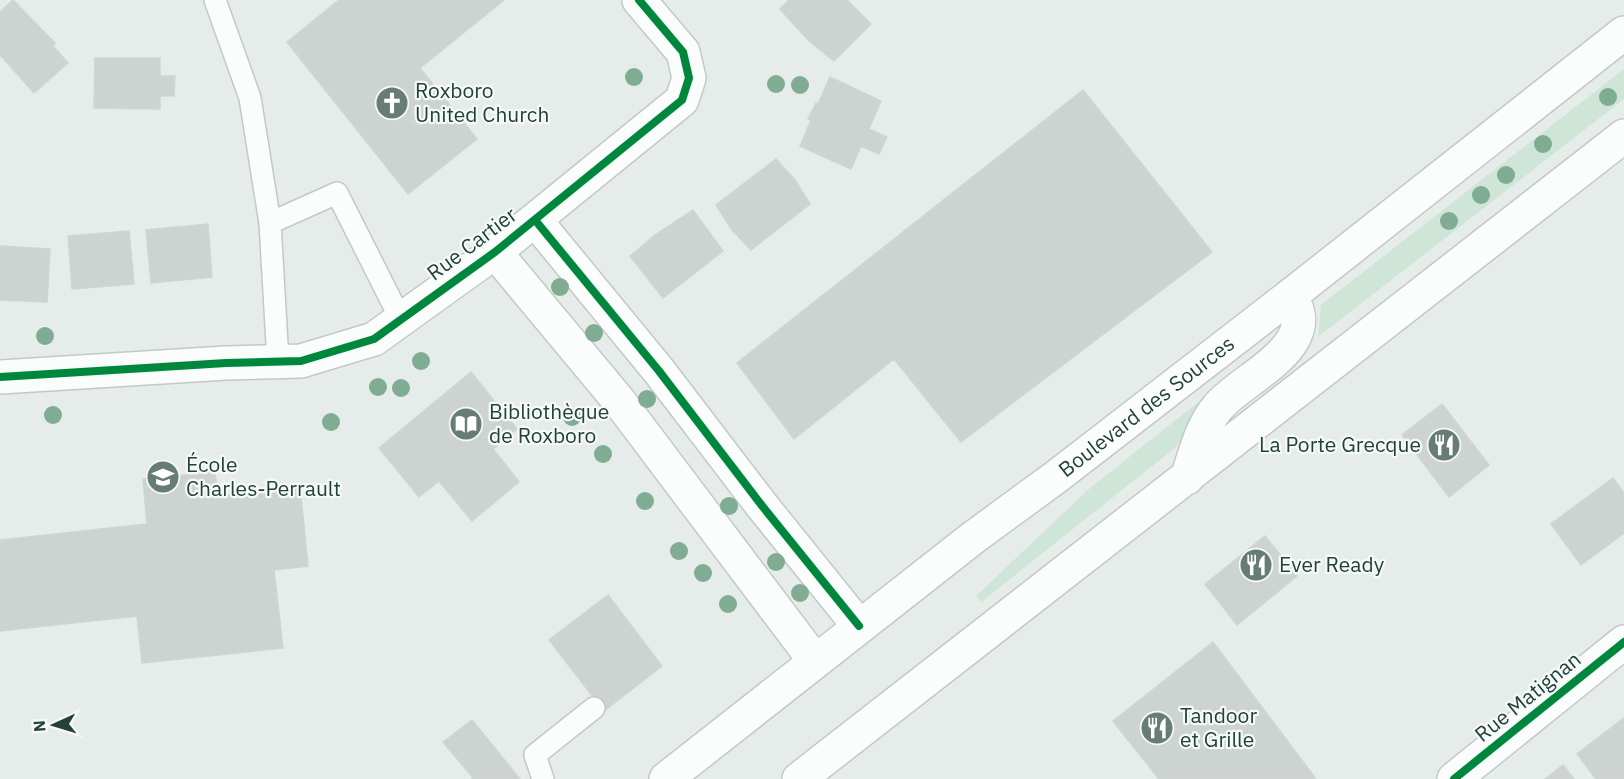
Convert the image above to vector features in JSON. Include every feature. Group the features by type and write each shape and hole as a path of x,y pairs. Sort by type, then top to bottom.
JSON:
{"main road":[{"path":"535,220 682,100 689,78 683,52 639,0"},
{"name":"Boulevard des Sources","path":"666,779 860,626 1290,296 1624,33"},
{"path":"799,779 1624,136"},
{"name":"Rue Cartier","path":"0,377 301,361 374,339 495,252 535,220 659,371 763,507 860,626"},
{"name":"Rue Cartier","path":"495,252 618,401 815,661"},
{"path":"1187,478 1200,437 1220,404 1274,360 1295,337 1298,329 1296,307 1290,296"},
{"name":"Rue Matignan","path":"1454,779 1624,642"}],"lane":[{"path":"215,0 250,98 270,223 278,362"},
{"path":"270,223 337,194 401,320"},
{"path":"543,779 535,755 594,708"}],"green space":[{"path":"1624,69 1624,99 1318,337 1321,305"},
{"path":"1211,392 1203,409 1175,448 981,602 976,596 1089,489"}],"building":[{"path":"13,0 55,43 53,46 68,63 34,93 0,55 0,12"},
{"name":"Roxboro United Church","path":"339,0 504,0 420,68 477,139 408,194 287,42"},
{"path":"789,0 847,0 871,24 834,61 808,40 780,9"},
{"path":"95,58 160,58 160,76 175,76 174,96 160,96 160,109 94,108"},
{"path":"830,77 881,101 869,129 887,137 879,154 861,146 851,169 800,146 811,120 808,119 816,103 818,104"},
{"path":"1083,90 1212,252 961,442 894,359 794,439 737,363"},
{"path":"776,159 795,180 810,204 751,250 732,230 716,205"},
{"path":"693,210 723,251 663,298 630,256 655,235"},
{"path":"208,224 212,277 151,283 146,230"},
{"path":"129,231 134,284 72,289 68,236"},
{"path":"0,246 50,249 47,302 0,300"},
{"path":"471,372 517,429 493,449 519,482 472,521 439,481 419,497 379,448"},
{"path":"1442,404 1489,465 1449,497 1402,435"},
{"path":"215,472 218,496 300,487 308,566 274,570 283,648 142,663 137,616 0,631 0,540 147,524 143,479"},
{"path":"1613,478 1624,493 1624,533 1581,565 1551,524"},
{"path":"1265,536 1297,576 1237,625 1205,584"},
{"path":"608,595 662,666 604,711 549,640"},
{"path":"1213,642 1316,779 1159,779 1113,721"},
{"path":"1624,718 1624,779 1596,779 1577,754"},
{"path":"472,720 520,779 474,779 443,742"},
{"path":"1563,765 1574,779 1545,779"}],"cycle path":[{"path":"0,377 226,363 301,361 374,339 495,252 682,100 689,78 683,52 639,0"},
{"path":"535,220 659,371 763,507 859,626"},
{"path":"1454,779 1624,642"}],"place":[{"name":"Roxboro United Church","path":"392,103"},
{"name":"Bibliothèque de Roxboro","path":"466,424"},
{"name":"La Porte Grecque","path":"1444,445"},
{"name":"École Charles-Perrault","path":"163,477"},
{"name":"Ever Ready","path":"1256,565"},
{"name":"Tandoor et Grille","path":"1157,728"}]}
